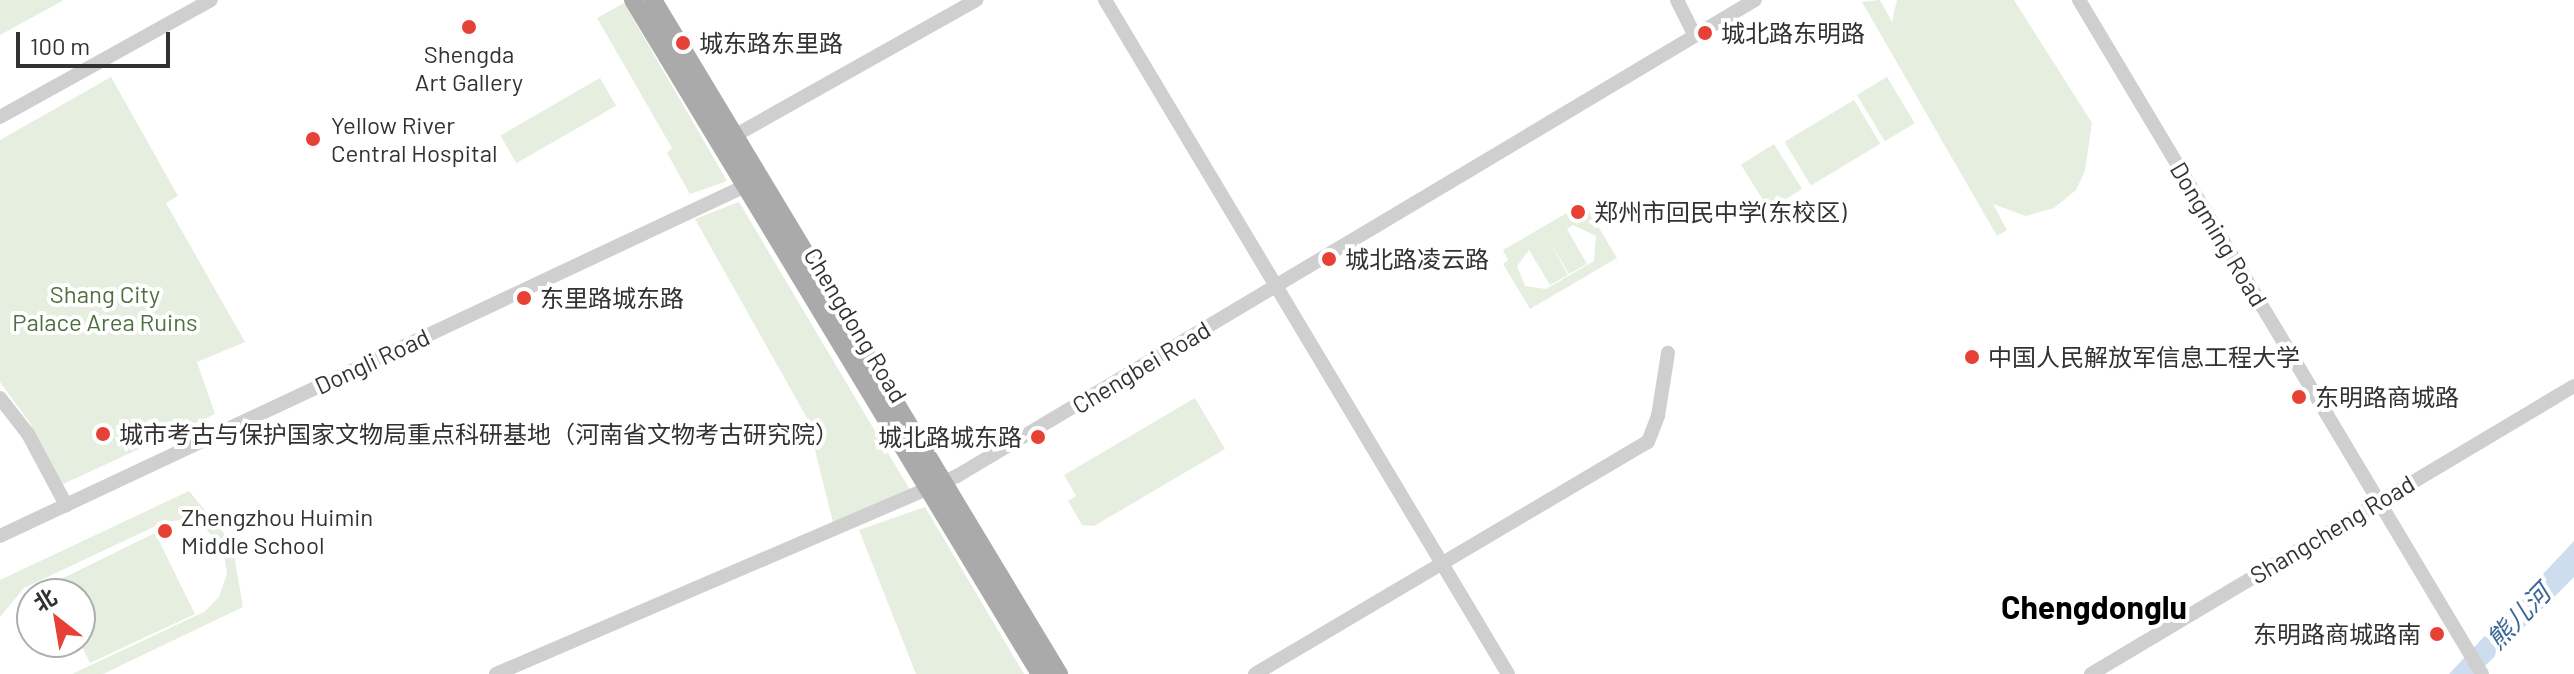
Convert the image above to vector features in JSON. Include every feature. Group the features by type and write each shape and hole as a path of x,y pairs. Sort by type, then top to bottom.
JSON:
{"main road":[{"name":"Chengdong Road","path":"633,0 745,186 1059,674"},
{"name":"Chengdong Road","path":"653,0 936,486 1040,674"}],"street":[{"path":"0,117 211,0"},
{"path":"734,136 976,0"},
{"path":"1105,0 1508,674"},
{"path":"1677,0 1695,36"},
{"name":"Chengbei Road","path":"496,674 936,486 1755,0"},
{"name":"Dongming Road","path":"2079,0 2482,674"},
{"name":"Dongli Road","path":"0,536 745,186"},
{"path":"1255,674 1648,442 1658,416 1668,353"},
{"name":"Shangcheng Road","path":"2091,674 2574,386"},
{"path":"0,398 28,434 66,505"}],"green space":[{"path":"0,0 64,0 0,35"},
{"path":"1880,0 1892,22 1897,0 2014,0 2092,123 2085,171 2076,190 2054,208 2026,216 1993,204 2007,230 1997,236 1862,2"},
{"path":"624,3 727,181 690,194 667,153 672,148 597,18"},
{"name":"Shang City Palace Area Ruins","path":"111,77 178,196 166,203 245,342 197,362 215,414 61,485 30,423 0,382 0,140"},
{"path":"1887,77 1915,123 1885,141 1857,95"},
{"path":"600,78 616,106 516,163 500,136"},
{"path":"1854,100 1880,144 1811,185 1785,142"},
{"path":"1774,144 1802,189 1769,210 1741,165"},
{"path":"739,202 910,490 833,522 807,418 695,219"},
{"path":"1584,203 1617,258 1530,309 1503,264 1508,260 1503,250","holes":["1573,225 1596,236 1594,261 1546,289 1525,286 1517,266 1529,250 1550,285 1568,275 1548,239 1569,274 1587,264 1567,229"]},
{"path":"1195,398 1225,449 1094,526 1082,525 1068,501 1076,496 1064,475"},
{"path":"189,491 232,543 243,607 103,674 72,674 204,612 219,597 227,574 223,548 205,528 180,520 162,523 45,578 16,578 16,598 0,617 0,580"},
{"path":"925,507 1024,674 916,674 859,530"},
{"path":"155,533 195,614 90,663 88,658 96,658 96,578 63,578"}],"water":[{"name":"熊儿河","path":"2574,541 2574,577 2477,674 2449,674"}],"place":[{"name":"Shengda Art Gallery","path":"469,27"},
{"name":"城北路东明路","path":"1705,33"},
{"name":"城东路东里路","path":"683,43"},
{"name":"Yellow River Central Hospital","path":"313,139"},
{"name":"郑州市回民中学(东校区)","path":"1578,212"},
{"name":"城北路凌云路","path":"1329,259"},
{"name":"东里路城东路","path":"524,298"},
{"name":"中国人民解放军信息工程大学","path":"1972,357"},
{"name":"东明路商城路","path":"2299,397"},
{"name":"城市考古与保护国家文物局重点科研基地（河南省文物考古研究院）","path":"103,434"},
{"name":"城北路城东路","path":"1038,437"},
{"name":"Zhengzhou Huimin Middle School","path":"165,531"},
{"name":"东明路商城路南","path":"2437,634"}],"district":[{"name":"Chengdonglu","path":"2094,606"}]}
